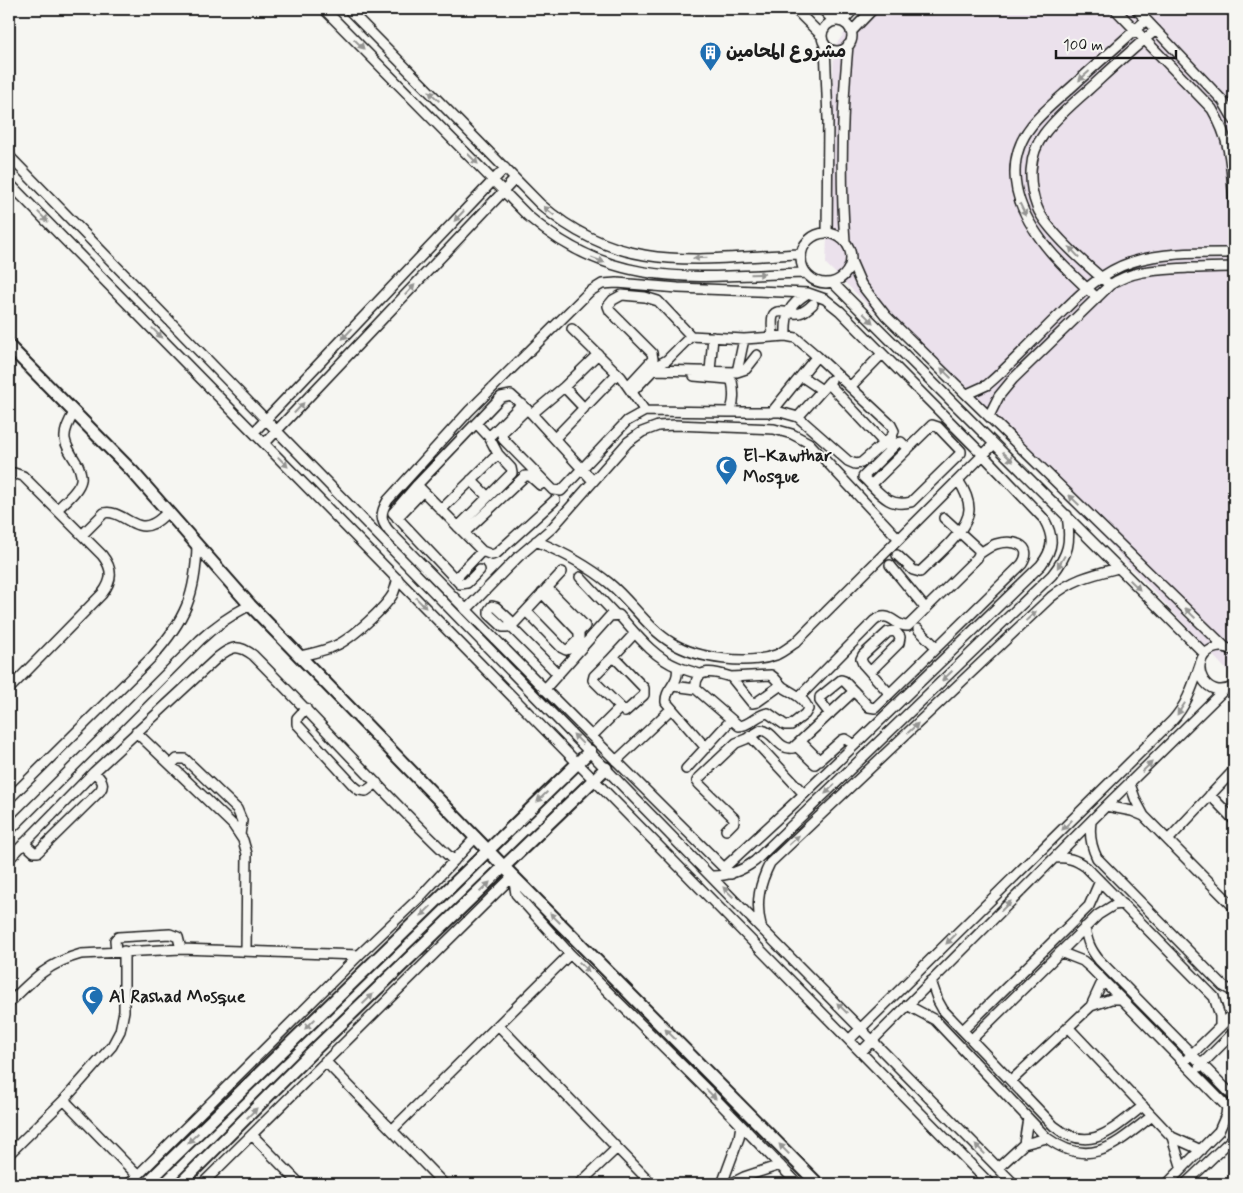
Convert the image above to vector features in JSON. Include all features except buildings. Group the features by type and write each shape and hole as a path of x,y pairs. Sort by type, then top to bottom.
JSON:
{"street":[{"path":"324,9 539,226 563,243 589,257 623,269 646,274 675,276 805,273"},
{"path":"348,9 550,213 596,241 648,257 676,259 801,254"},
{"path":"795,9 822,36 825,46 828,119 827,233"},
{"path":"822,9 837,21 849,27 851,32 844,91 842,189 845,241 851,254 851,261 846,275 833,283 818,283 805,273 802,267 801,254 803,247 813,236 827,233 840,237 845,241"},
{"path":"837,21 839,9"},
{"path":"822,36 825,26 837,21 854,9"},
{"path":"851,32 873,9"},
{"path":"1115,9 1212,109 1222,126 1229,145 1234,204"},
{"path":"1136,9 1223,101 1234,120"},
{"path":"1097,298 1046,246 1036,233 1020,204 1014,168 1019,148 1031,126 1146,20"},
{"path":"1110,285 1091,270 1051,228 1037,208 1031,186 1031,168 1034,152 1043,135 1063,113 1156,30"},
{"path":"825,46 834,51 848,45"},
{"path":"9,156 1014,1184"},
{"path":"254,432 505,168"},
{"path":"265,443 515,179"},
{"path":"9,182 990,1184"},
{"path":"967,394 980,389 992,380 1087,288 1101,277 1121,266 1153,257 1234,253"},
{"path":"851,261 861,284 886,316 1225,647 1234,651"},
{"path":"989,416 999,396 1013,379 1110,285 1126,276 1144,271 1234,267"},
{"path":"617,283 678,288 808,293 825,299 840,311 983,455 1044,519 1050,530 1052,542 1048,555 1041,565 804,794 728,871 544,690 382,522 382,510 388,500 469,411 589,292 602,284 617,283"},
{"path":"833,283 1205,654"},
{"path":"786,336 785,324 788,312 794,302 808,293"},
{"path":"630,389 653,359 652,352 610,311 608,306 613,300 622,295 658,300 691,336 744,339 786,336 796,338 818,356 894,430 887,446 863,477 871,485 887,500 895,504 911,502 961,451 938,427 932,426 871,485"},
{"path":"773,337 773,316 775,313 800,313 807,310 813,304"},
{"path":"572,329 619,375 645,411"},
{"path":"630,389 667,360 691,336"},
{"path":"710,371 713,337"},
{"path":"737,372 744,339"},
{"path":"9,346 132,471 250,605 509,872 818,1184"},
{"path":"490,438 527,409 564,387 598,354"},
{"path":"850,387 882,354"},
{"path":"654,370 737,372 746,369 757,355"},
{"path":"770,413 818,356"},
{"path":"798,417 836,374"},
{"path":"556,440 619,375"},
{"path":"694,376 732,381 733,404 729,412"},
{"path":"801,376 825,386 887,446"},
{"path":"556,440 584,408 564,387"},
{"path":"480,570 466,583 460,584 397,518 420,488 500,397 511,396 527,409 593,481"},
{"path":"527,409 504,431 503,439 553,490 561,491 626,421 645,411 789,414 805,422 848,461 854,464 861,463 887,446 897,443 901,442 908,449"},
{"path":"57,510 79,486 81,480 80,468 66,447 64,440 67,425 74,413"},
{"path":"461,530 512,473 511,468 498,454 490,438 476,423"},
{"path":"466,610 518,557 552,528 628,442 642,432 658,426 774,429 792,434 808,443 899,539"},
{"path":"536,541 560,552 609,583 673,644 698,654 718,658 759,660 778,654 795,642 994,444"},
{"path":"441,510 498,454"},
{"path":"9,474 14,473 23,476 109,564 111,574 109,585 9,689"},
{"path":"461,530 525,476 535,479 567,512"},
{"path":"471,480 488,498"},
{"path":"897,555 913,570 920,572 959,532 966,522 969,509 966,494 958,480"},
{"path":"420,488 482,551 492,555 497,553 555,500"},
{"path":"82,535 104,513 113,513 140,526 147,526 154,524 168,512"},
{"path":"712,876 747,867 762,854 1052,575 1061,564 1068,549 1070,534 1067,515"},
{"path":"944,518 979,550 979,554"},
{"path":"799,697 881,617 888,617 901,625 908,626 979,554 994,544 1007,542 1020,544 1025,550 1026,558 1022,564 873,709 840,680 821,696 820,701 830,714"},
{"path":"9,799 168,639 181,618 191,595 196,570 197,545"},
{"path":"455,579 482,551"},
{"path":"890,565 926,609"},
{"path":"762,928 759,918 758,899 762,882 770,863 1051,597 1074,580 1118,568"},
{"path":"558,674 510,626 562,572"},
{"path":"580,577 615,614 619,615 647,646 663,659 677,667 700,674 718,672 731,677 774,676 781,685 799,697 808,706 808,709 805,714 790,726 785,725 771,714 764,713 742,726 736,725 696,689 673,686"},
{"path":"300,656 326,650 340,644 352,635 377,613 392,594 398,579"},
{"path":"526,611 566,650 570,649 579,639 579,632 585,626 544,591"},
{"path":"9,831 200,640 220,622 250,605"},
{"path":"544,690 610,616 615,614"},
{"path":"918,629 936,647"},
{"path":"870,672 899,643 900,637 895,631 888,632 863,654 861,659 863,664 870,672 889,693"},
{"path":"610,660 617,660 644,688 644,695 625,712 594,680 594,676 635,633"},
{"path":"9,859 136,732 218,657 233,647 244,649 253,655 454,861"},
{"path":"849,1040 1172,721 1190,693 1205,654 1216,647 1225,647"},
{"path":"1200,665 1202,678 1208,685 1224,690"},
{"path":"677,667 678,677 666,699 671,709 706,748"},
{"path":"696,689 696,681 700,674"},
{"path":"731,677 752,703 757,702 781,685"},
{"path":"861,1052 1224,690 1234,686"},
{"path":"726,830 734,822 734,818 699,784 698,779 734,744 761,730 764,730 784,747 790,749 799,744 854,691"},
{"path":"757,702 764,713"},
{"path":"306,708 297,718 297,724 348,779 359,790 366,791 377,783"},
{"path":"592,736 620,708"},
{"path":"616,761 671,709"},
{"path":"686,769 731,720"},
{"path":"136,732 233,825 240,835 247,854 246,951"},
{"path":"750,736 804,794"},
{"path":"799,744 815,764 842,740 845,739 855,745"},
{"path":"772,759 784,747"},
{"path":"129,1184 142,1180 590,751"},
{"path":"171,765 178,759 185,759 237,809 242,821 240,835"},
{"path":"202,1184 509,872 606,768"},
{"path":"1168,840 1234,770"},
{"path":"24,843 34,852 39,851 100,791 103,785 102,781 94,772"},
{"path":"1130,784 1144,816 1234,907"},
{"path":"1210,795 1234,820"},
{"path":"1106,806 1132,811 1144,816"},
{"path":"1091,822 1092,847 1097,858 1223,986 1234,992"},
{"path":"142,1180 358,955 420,897 476,837"},
{"path":"762,854 770,863"},
{"path":"1055,858 1066,857 1077,860 1086,866 1164,945 1214,997 1220,1016 1220,1026"},
{"path":"509,872 516,894 570,954 798,1184"},
{"path":"180,1184 312,1052 509,872"},
{"path":"963,1030 1089,906 1100,881"},
{"path":"972,1039 1098,915 1114,905 1123,904"},
{"path":"1089,906 1098,915"},
{"path":"1085,927 1091,951 1234,1097"},
{"path":"9,1154 64,1100 112,1046 120,1031 124,1011 120,951 115,940 118,937 170,934 178,937 181,950"},
{"path":"1164,945 1174,936"},
{"path":"9,1003 39,974 52,965 66,958 81,954 181,950 358,955"},
{"path":"1060,952 1083,961 1234,1114"},
{"path":"392,1130 570,954"},
{"path":"1011,1081 1091,1006 1103,980"},
{"path":"931,981 944,1010 1054,1126 1064,1134 1076,1139 1090,1139 1102,1136 1143,1106"},
{"path":"1091,1006 1111,999 1121,999"},
{"path":"907,1005 935,1020 1047,1138 1058,1146 1074,1152 1090,1153 1106,1149 1152,1116"},
{"path":"1183,1062 1234,1013"},
{"path":"499,1026 652,1184"},
{"path":"1068,1027 1172,1137 1201,1150"},
{"path":"1193,1072 1234,1032"},
{"path":"325,1061 444,1184"},
{"path":"64,1100 142,1180"},
{"path":"1167,1184 1201,1150 1224,1123 1226,1106"},
{"path":"1024,1144 1028,1118"},
{"path":"722,1184 739,1138 741,1126"},
{"path":"252,1135 300,1184"},
{"path":"1172,1137 1182,1169"},
{"path":"1213,1137 1223,1146"},
{"path":"1184,1184 1234,1137"},
{"path":"998,1168 1024,1144 1047,1138"},
{"path":"579,1184 617,1148"},
{"path":"730,1184 744,1177 780,1165"}],"shaded area":[{"path":"866,9 1234,9 1234,678 1103,537 826,264 834,47 855,19"}],"place":[{"name":"مشروع المحامين","path":"710,71"},
{"name":"El-Kawthar Mosque","path":"727,485"},
{"name":"Al Rashad Mosque","path":"93,1016"}]}
